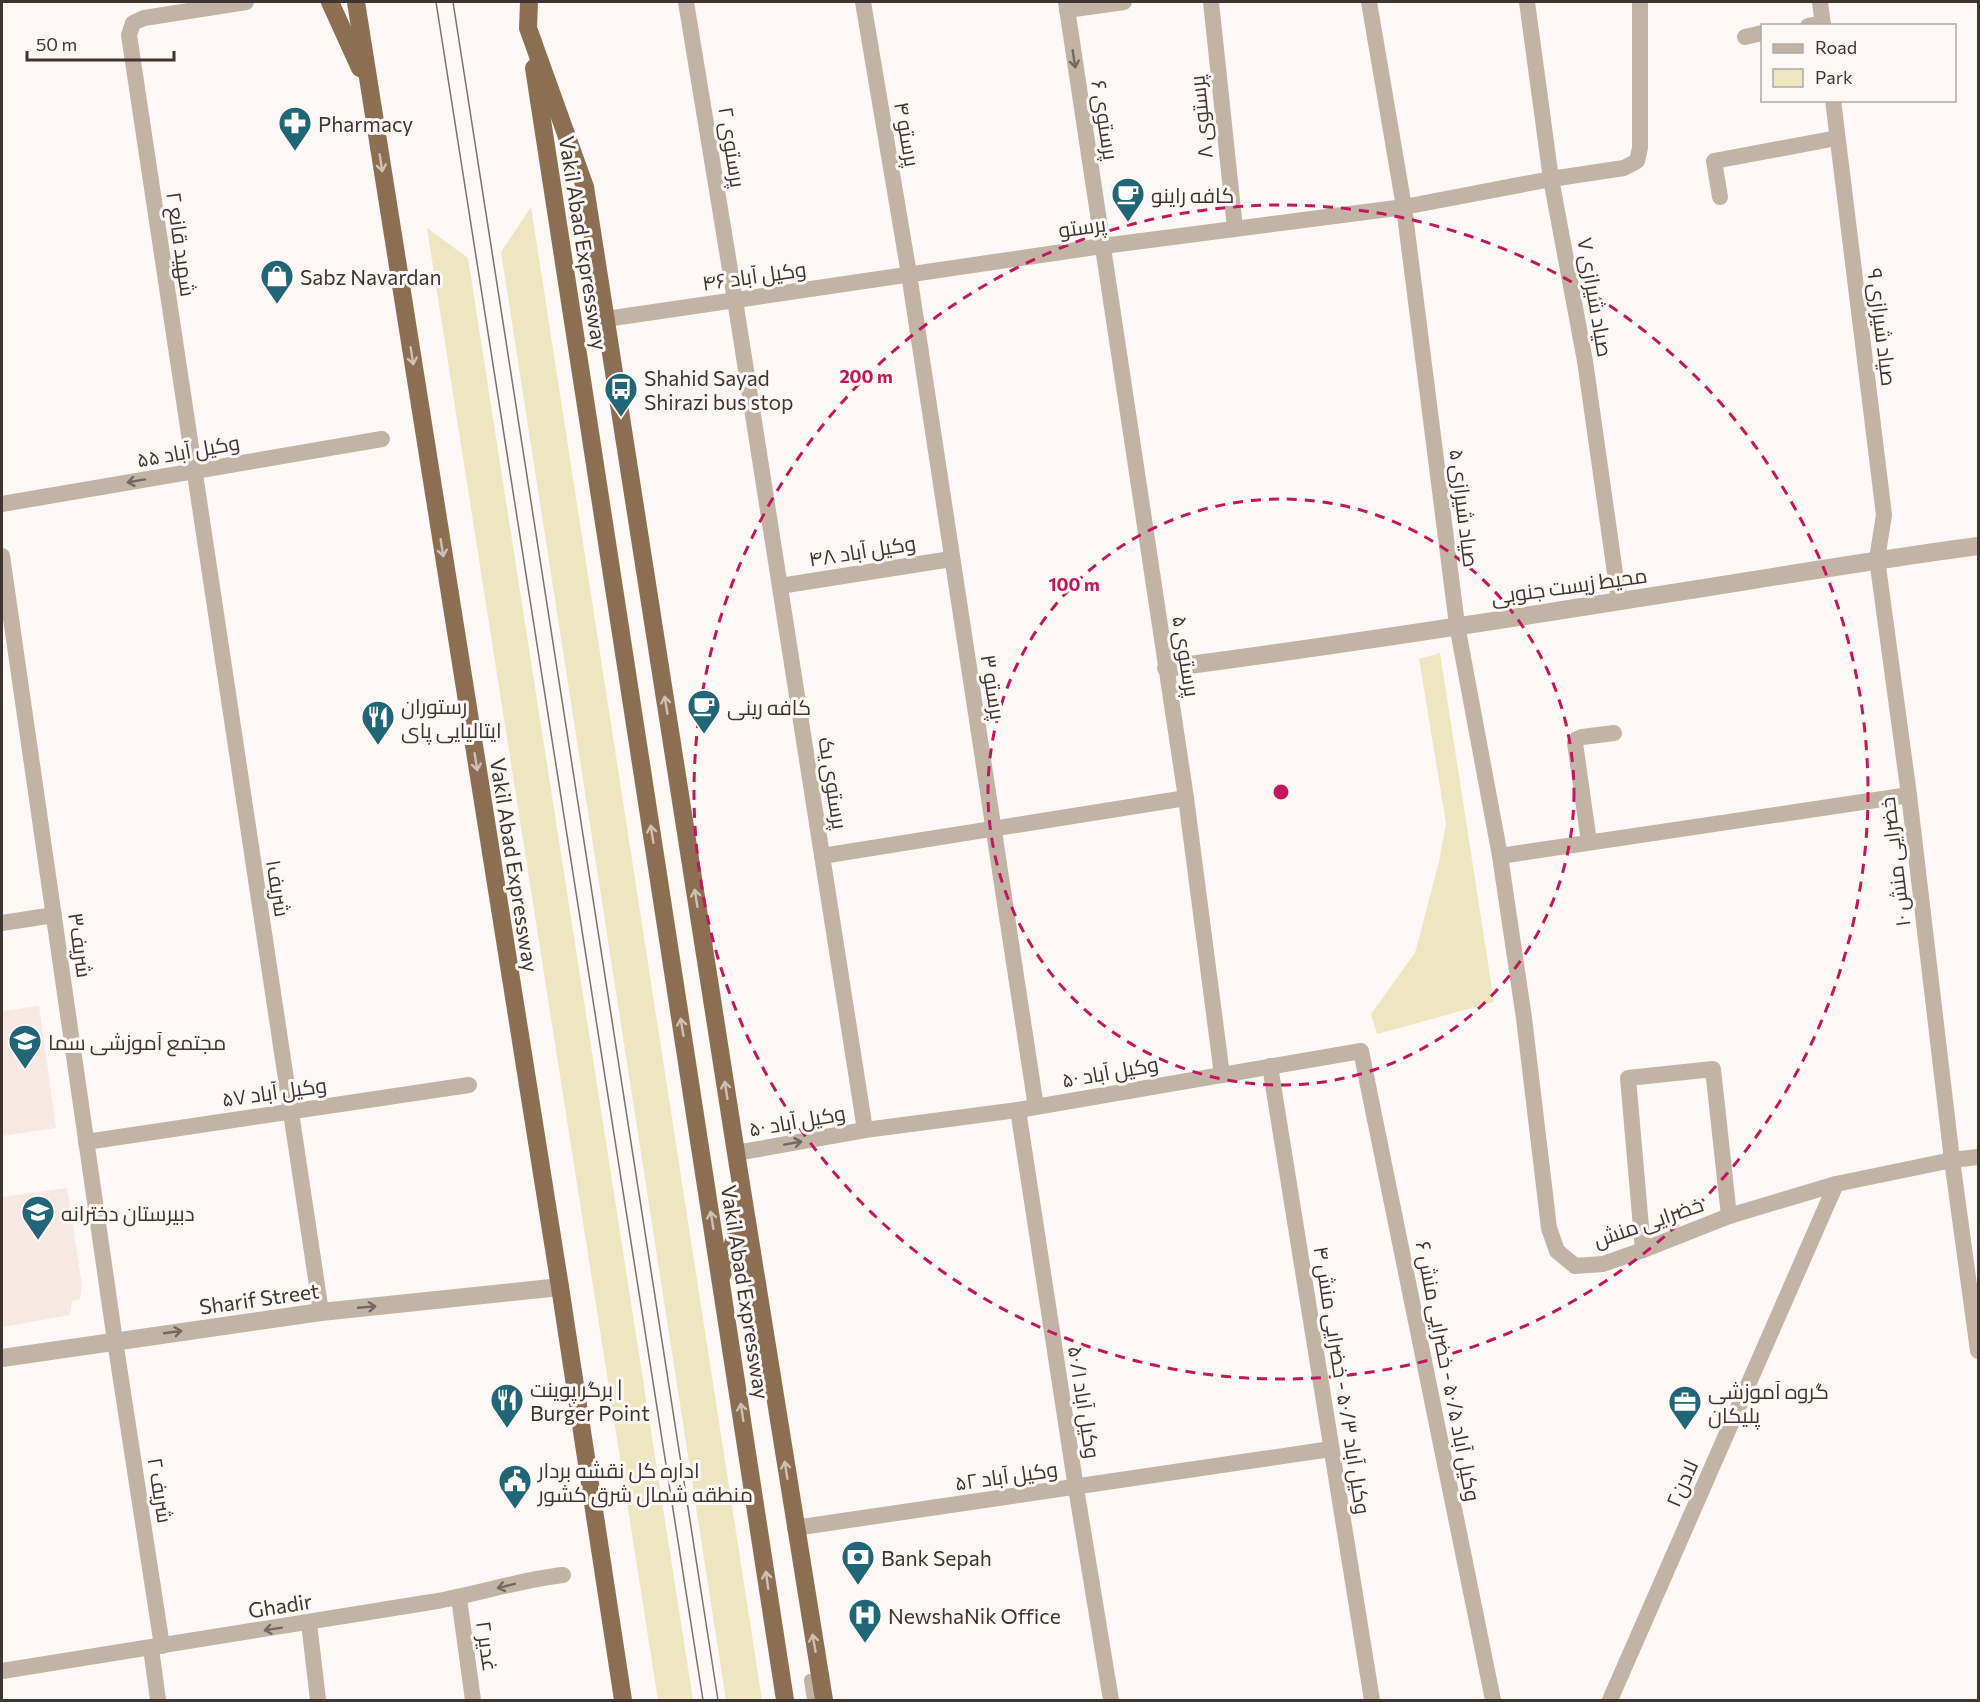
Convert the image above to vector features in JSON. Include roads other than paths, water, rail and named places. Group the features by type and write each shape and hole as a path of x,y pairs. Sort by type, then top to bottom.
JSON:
{"highway":[{"path":"330,2 370,91"},
{"name":"Vakil Abad Expressway","path":"356,2 560,1287 623,1701"},
{"name":"Vakil Abad Expressway","path":"523,2 785,1701"},
{"path":"529,2 528,28 585,187 824,1701"},
{"path":"721,1276 745,1211"}],"street":[{"name":"شهید قانع ۲","path":"193,472 129,35 133,22 144,18 246,2"},
{"name":"پرستوی ۲","path":"686,2 735,300"},
{"name":"پرستو ۴","path":"863,2 909,274"},
{"path":"1066,6 1124,2"},
{"name":"پرستوی ۸","path":"1211,2 1235,228"},
{"name":"صیاد شیرازی ۵","path":"1369,2 1404,207 1457,625 1500,856 1524,1018"},
{"name":"صیاد شیرازی ۷","path":"1527,2 1551,179 1585,361 1619,601"},
{"name":"پرستو","path":"909,274 1235,228 1404,207 1551,179 1624,168 1637,161 1640,148 1640,2"},
{"path":"1818,24 1820,2"},
{"name":"پرستوی ۶","path":"1066,6 1103,246"},
{"path":"1744,36 1761,33"},
{"name":"صیاد شیرازی ۹","path":"1833,102 1884,515 1877,560"},
{"path":"1720,197 1714,161 1837,138"},
{"name":"پرستوی ۵","path":"1103,246 1186,798 1222,1075"},
{"name":"۴۶ وکیل آباد","path":"606,319 909,274"},
{"name":"پرستو ۳","path":"909,274 1036,1107"},
{"name":"پرستوی یک","path":"735,300 865,1130"},
{"name":"۵۵ وکیل آباد","path":"2,504 382,439"},
{"name":"شریف١","path":"193,472 321,1312"},
{"name":"محیط زیست جنوبی","path":"1167,668 1978,546"},
{"name":"شریف٣","path":"2,556 5,602 54,915 115,1341"},
{"name":"۴۸ وکیل آباد","path":"780,586 951,559"},
{"name":"خضرایی منش ۱۰","path":"1877,560 1909,795 1978,1351"},
{"path":"1589,842 1575,743 1582,737 1614,733"},
{"path":"1500,856 1909,795"},
{"path":"822,856 1186,798"},
{"path":"2,923 54,915"},
{"name":"خضرایی منش","path":"1524,1018 1549,1228 1557,1251 1575,1266 1603,1264 1643,1251 1729,1216 1836,1184 1978,1157"},
{"name":"۵۰ وکیل آباد","path":"865,1130 1018,1110 1361,1051"},
{"name":"وکیل آباد ۵۰/۵ - خضرایی منش ۶","path":"1361,1051 1493,1701"},
{"name":"وکیل آباد ۵۰/۳ - خضرایی منش ۴","path":"1270,1066 1372,1701"},
{"path":"1643,1251 1628,1078 1713,1069 1729,1216"},
{"name":"۵۷ وکیل آباد","path":"86,1142 469,1086"},
{"name":"وکیل آباد ۵۰/۱","path":"1018,1110 1111,1701"},
{"name":"وکیل آباد ۵۰","path":"736,1153 865,1130"},
{"name":"لادن۲","path":"1610,1701 1836,1184"},
{"name":"Sharif Street","path":"2,1358 321,1312 560,1287"},
{"name":"شریف ۲","path":"115,1341 157,1647 158,1701"},
{"name":"۵۲ وکیل آباد","path":"795,1528 1330,1449"},
{"name":"Ghadir","path":"2,1671 459,1598 539,1578 563,1575"},
{"name":"غدیر ۲","path":"459,1598 473,1701"},
{"path":"309,1623 318,1701"},
{"path":"810,1680 813,1701"}],"tram line":[{"path":"436,2 703,1700"},
{"path":"453,2 718,1700"}],"place":[{"name":"Pharmacy","path":"295,152"},
{"name":"کافه راینو","path":"1128,223"},
{"name":"Sabz Navardan","path":"277,305"},
{"name":"Shahid Sayad Shirazi bus stop","path":"621,418"},
{"name":"کافه رینی","path":"704,735"},
{"name":"رستوران ایتالیایی پای","path":"378,746"},
{"name":"مجتمع آموزشی سما","path":"25,1070"},
{"name":"دبیرستان دخترانه","path":"38,1241"},
{"name":"برگر پوینت | Burger Point","path":"507,1429"},
{"name":"گروه آموزشی پلیکان","path":"1685,1431"},
{"name":"اداره کل نقشه بردار منطقه شمال شرق کشور","path":"515,1510"},
{"name":"Bank Sepah","path":"858,1586"},
{"name":"NewshaNik Office","path":"865,1644"}]}
